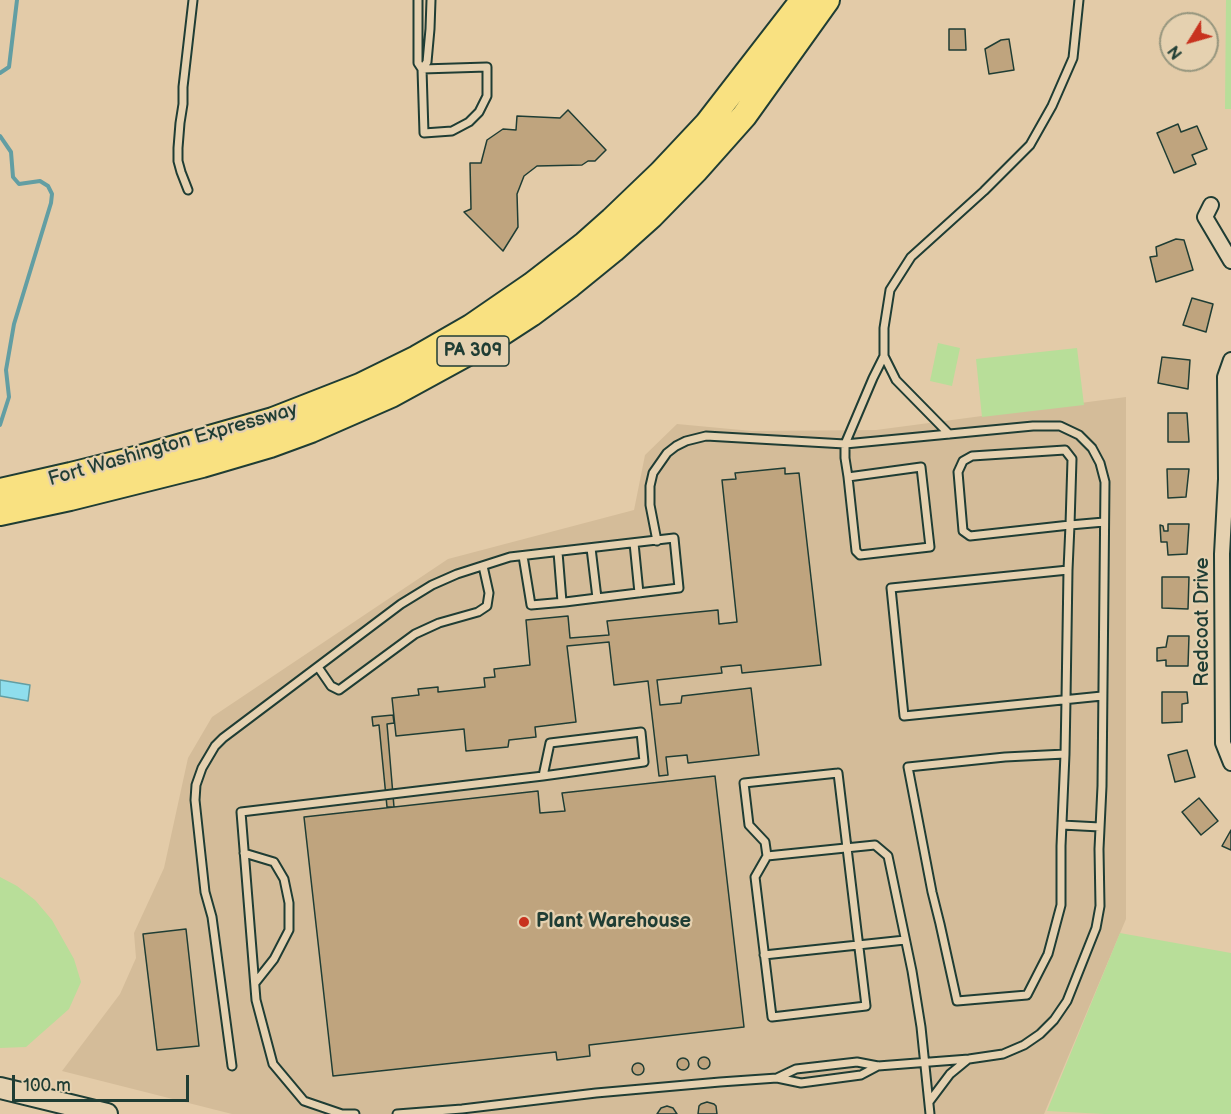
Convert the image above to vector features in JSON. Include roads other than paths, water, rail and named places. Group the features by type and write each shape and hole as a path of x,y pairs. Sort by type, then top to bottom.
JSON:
{"highway":[{"name":"Fort Washington Expressway","path":"0,491 133,460 273,420 360,386 426,353 471,327 532,285 585,244 661,173 707,124 803,0"},
{"name":"Fort Washington Expressway","path":"0,513 202,465 270,445 391,395 488,342 570,285 651,216 744,116 827,0"}],"street":[{"path":"1211,205 1205,217 1231,261"},
{"name":"Redcoat Drive","path":"1231,360 1225,377 1228,479 1222,554 1223,743 1231,763"},
{"path":"0,1088 107,1114"}],"lane":[{"path":"188,190 180,172 178,148 193,0"},
{"path":"418,0 418,63 422,69 424,133 452,131 469,122 479,112 487,96 486,67 422,69"},
{"path":"422,69 427,62 431,0"},
{"path":"949,434 896,380 884,356 884,328 890,290 911,257 984,191 1030,145 1052,106 1073,58 1079,0"},
{"path":"418,29 430,29"},
{"path":"848,477 921,467 930,547 860,555 856,551 848,477 845,444 884,356"},
{"path":"657,541 650,505 653,473 667,453 676,446 706,436 845,444 1033,426 1060,426 1079,435 1092,448 1100,463 1105,482 1100,906 1096,928 1067,1001 1054,1020 1040,1034 1024,1045 1003,1054 878,1066 857,1062 796,1069 777,1078"},
{"path":"1065,754 1005,757 908,767 932,892 957,1001 1027,995 1048,954 1061,905 1065,754 1068,570 1070,525 1072,459 1065,450 972,456 963,461 958,472 963,531 970,536 1070,525 1104,522"},
{"path":"232,1066 212,917 205,892 195,800 196,785 208,756 223,738 414,595 457,574 510,557 674,538 679,588 531,605 523,556"},
{"path":"634,543 639,593"},
{"path":"591,548 597,598"},
{"path":"558,552 562,602"},
{"path":"318,667 331,686 339,690 415,634 439,623 478,612 487,606 489,593 483,566"},
{"path":"1068,570 891,588 904,716 1102,696"},
{"path":"355,1114 342,1114 304,1101 273,1064 256,1000 241,812 543,776 644,762 641,732 550,743 543,776"},
{"path":"838,773 866,1006 772,1017 755,878 766,856 765,842 749,825 744,783 838,773"},
{"path":"1062,825 1100,827"},
{"path":"766,856 875,845 888,856 918,1005 930,1114"},
{"path":"244,853 274,862 284,879 289,903 288,930 274,960 255,983"},
{"path":"764,955 905,940"},
{"path":"929,1102 950,1074 969,1059"},
{"path":"398,1114 462,1109 596,1092 777,1078 801,1083 861,1075 878,1066"}],"water":[{"path":"0,680 30,685 28,701 0,696"}],"waterway":[{"path":"0,73 9,67 17,0"},
{"path":"0,136 11,152 13,177 19,184 40,181 48,186 52,194 14,324 6,370 9,397 0,425"}],"place":[{"name":"Plant Warehouse","path":"524,922"}]}
